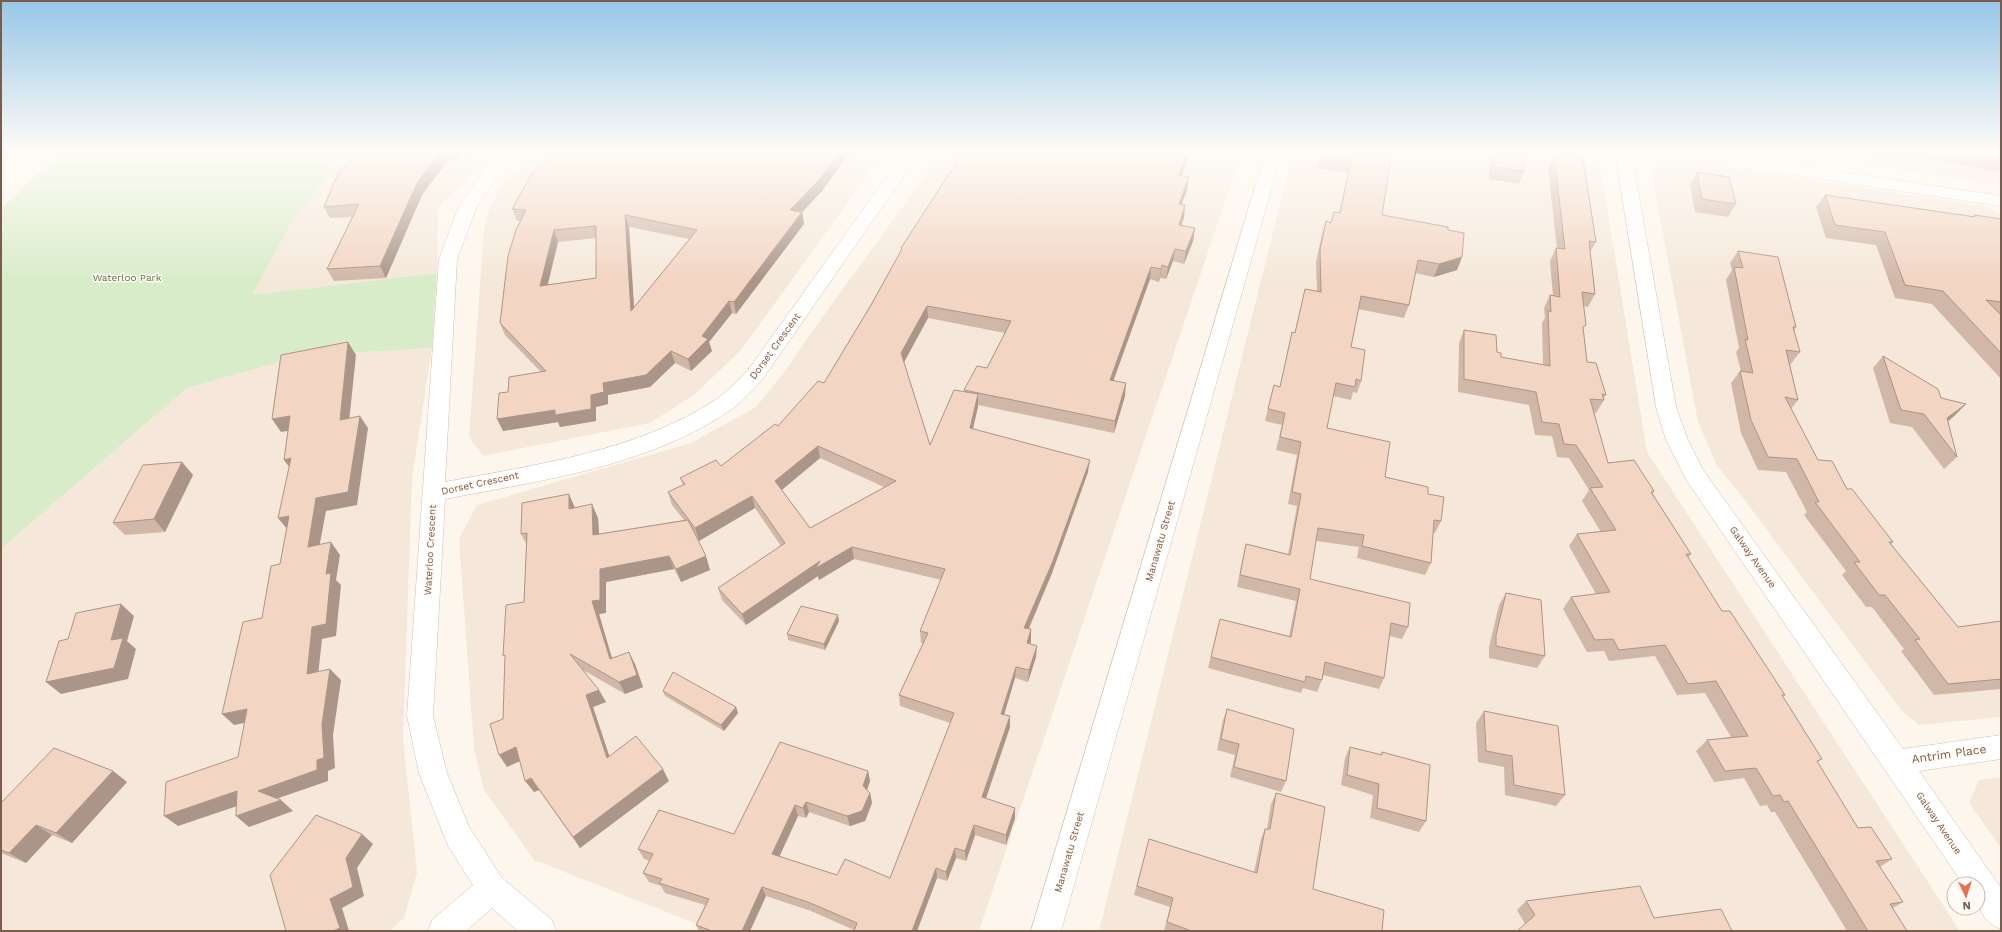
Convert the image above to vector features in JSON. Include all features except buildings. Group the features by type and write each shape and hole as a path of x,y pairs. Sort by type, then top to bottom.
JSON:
{"street":[{"name":"Waterloo Crescent","path":"476,194 468,206 448,258 420,716 432,774 458,836 492,888 541,931"},
{"name":"Dorset Crescent","path":"433,493 583,462 630,448 682,428 725,404 756,375 883,194"},
{"name":"Manawatu Street","path":"1046,931 1261,194"},
{"name":"Galway Avenue","path":"1630,194 1666,407 1677,440 1695,475 1897,762 2001,914"},
{"path":"1958,194 2001,201"},
{"name":"Antrim Place","path":"1897,762 2001,747"},
{"path":"443,931 492,888"}],"shaded area":[{"path":"313,194 451,194 438,210 437,273 252,295 293,220"},
{"path":"497,194 854,194 741,350 694,395 650,423 483,456 469,437 484,230 490,206"},
{"path":"911,194 1227,194 979,931 715,931 534,860 484,790 474,748 459,539 477,505 691,443 756,407 786,370 808,337"},
{"path":"1282,194 1605,194 1647,452 1946,910 1946,916 1950,916 1960,931 1099,931"},
{"path":"1656,194 1908,194 1985,206 2001,215 2001,717 1919,725 1901,710 1741,495 1717,466 1698,422"},
{"path":"432,348 412,478 403,739 417,873 404,918 390,931 1,931 1,549 187,388 302,356"},
{"path":"2001,777 2001,848 1969,803 1979,780"}],"green space":[{"name":"Waterloo Park","path":"16,194 313,194 293,220 252,295 437,273 432,348 302,356 187,388 1,549 1,209"}]}
